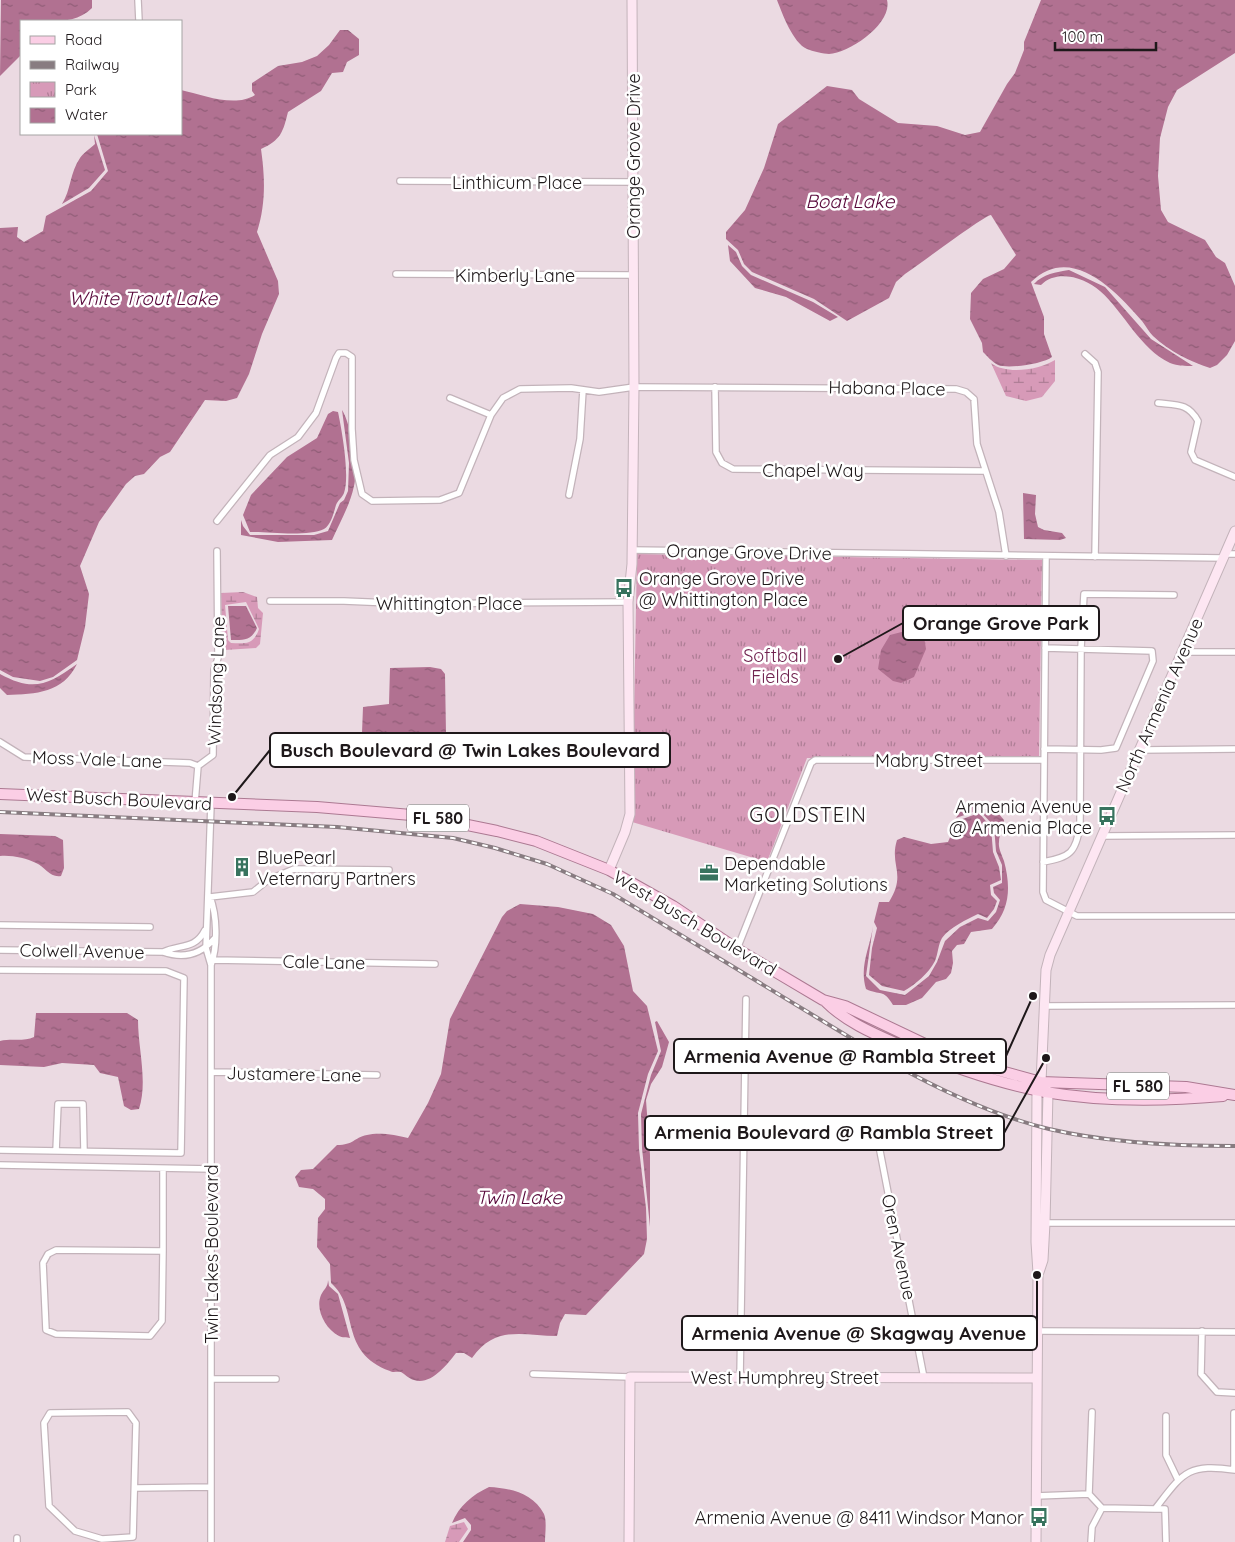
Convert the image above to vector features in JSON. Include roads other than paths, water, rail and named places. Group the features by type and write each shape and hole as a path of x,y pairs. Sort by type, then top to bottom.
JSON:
{"main road":[{"name":"West Busch Boulevard","path":"0,794 317,807 423,816 536,841 609,870 673,906 736,950 823,1000 845,1006 927,1045 1039,1086 1048,1092 1110,1098 1186,1099 1235,1095"},
{"name":"West Busch Boulevard","path":"1039,1086 1186,1086 1235,1095"}],"street":[{"path":"138,0 139,20"},
{"name":"Orange Grove Drive","path":"632,0 634,182 632,550 1046,557 1224,556 1235,554"},
{"name":"Linthicum Place","path":"400,181 634,182"},
{"name":"Kimberly Lane","path":"396,274 634,275"},
{"name":"Habana Place","path":"217,521 270,455 298,438 319,406 339,353 346,353 352,357 354,460 362,494 372,501 440,500 459,493 491,415 503,398 520,389 571,388 599,392 634,387 715,387 956,389 966,392 974,399 977,444 984,471 999,512 1006,556"},
{"path":"1085,354 1095,363 1098,372 1095,557"},
{"name":"Chapel Way","path":"715,387 716,452 722,463 733,470 984,471"},
{"path":"569,495 580,439 583,390"},
{"path":"450,398 491,415"},
{"path":"1158,403 1180,405 1192,410 1198,421 1191,452 1195,460 1235,477"},
{"name":"North Armenia Avenue","path":"1041,1223 1039,1086 1046,970 1069,912 1235,531"},
{"path":"609,870 625,832 630,814 628,602 632,550"},
{"name":"Windsong Lane","path":"195,803 198,766 213,755 214,670 218,658 217,551"},
{"path":"1046,557 1043,862 1043,892 1046,900 1077,916 1235,916"},
{"path":"1043,862 1059,859 1070,854 1077,844 1080,826 1079,749 1084,594 1174,595"},
{"name":"Whittington Place","path":"270,601 344,601 438,606 481,603 628,602"},
{"path":"1044,749 1101,750 1116,748 1153,661 1152,651 1095,651 1081,648 1045,648"},
{"path":"1183,652 1235,652"},
{"name":"Moss Vale Lane","path":"0,742 24,757 190,763 198,766"},
{"path":"1140,750 1235,749"},
{"name":"Mabry Street","path":"736,950 811,763 814,760 1044,760"},
{"name":"Twin Lakes Boulevard","path":"211,804 210,897 206,928 206,948 212,963"},
{"path":"1102,836 1235,835"},
{"path":"210,897 253,892 268,880 294,869 389,870"},
{"name":"Twin Lakes Boulevard","path":"210,897 214,912 212,963 211,1542"},
{"path":"0,925 150,927"},
{"name":"Colwell Avenue","path":"0,950 163,952 194,944 202,937 206,928"},
{"path":"206,948 214,939"},
{"name":"Colwell Avenue","path":"163,952 172,955 186,955 200,952 206,948"},
{"name":"Cale Lane","path":"212,963 435,964"},
{"path":"0,970 166,971 184,978 181,1153 0,1150"},
{"path":"740,1378 746,999"},
{"path":"1043,1006 1235,1005"},
{"path":"744,1065 868,1065"},
{"name":"Justamere Lane","path":"212,1072 377,1075"},
{"name":"North Armenia Avenue","path":"1036,1542 1038,1273 1048,1092"},
{"path":"56,1151 58,1104 83,1104 84,1151"},
{"name":"Oren Avenue","path":"878,1146 924,1378"},
{"path":"0,1166 212,1170"},
{"path":"162,1170 163,1251 162,1321 150,1336 56,1334 46,1330 44,1263 48,1254 56,1250 163,1251"},
{"path":"1041,1223 1235,1224"},
{"path":"1038,1331 1235,1332"},
{"path":"1202,1331 1201,1374 1217,1392 1235,1393"},
{"name":"West Humphrey Street","path":"533,1374 740,1378 1036,1378"},
{"path":"629,1542 630,1376"},
{"path":"211,1379 276,1379"},
{"path":"128,1412 136,1423 135,1488 133,1537 102,1540 75,1532 49,1506 44,1423 50,1413 128,1412"},
{"path":"1092,1412 1089,1494 1102,1508 1165,1509 1166,1542"},
{"path":"1156,1509 1178,1480 1192,1469 1234,1470 1234,1413"},
{"path":"1166,1416 1166,1455 1178,1480"},
{"path":"135,1488 211,1487"},
{"path":"1036,1496 1089,1494"},
{"path":"1091,1542 1092,1527 1102,1508"}],"water":[{"path":"1,0 92,0 92,8 77,18 68,20 20,20 20,56 0,76"},
{"path":"777,0 887,0 887,9 877,27 858,43 838,52 827,54 807,49 797,41"},
{"name":"Boat Lake","path":"1041,0 1235,0 1235,53 1177,90 1168,107 1160,138 1158,176 1161,210 1168,222 1205,240 1216,257 1225,263 1235,286 1235,341 1227,355 1217,365 1210,368 1195,363 1173,351 1153,336 1131,309 1106,285 1091,275 1077,269 1061,267 1046,271 1031,282 1044,317 1044,334 1052,357 1048,360 1025,365 1003,366 996,364 983,352 982,343 970,319 971,293 983,279 1004,269 1016,255 991,215 905,274 896,282 889,298 847,321 814,299 752,272 744,264 738,250 726,239 726,232 745,210 764,168 778,124 827,86 852,90 859,99 898,123 937,126 965,135 980,132 1015,73 1024,50 1024,42"},
{"name":"White Trout Lake","path":"340,30 348,30 359,39 359,55 347,62 343,72 332,73 321,91 288,112 280,135 268,146 261,149 264,190 257,232 278,281 279,294 262,334 249,374 237,398 226,401 205,400 170,452 160,457 144,474 135,476 126,484 99,522 80,566 89,594 85,627 77,660 53,677 40,681 13,677 0,670 0,228 18,227 17,237 24,242 43,231 46,216 91,191 108,171 97,135 182,135 182,90 219,99 247,99 255,95 252,91 252,83 278,66 302,62 317,56 329,45"},
{"path":"94,135 105,170 89,188 62,204 77,163 83,154 95,144"},
{"path":"728,245 736,252 742,266 751,275 813,302 838,317 830,321 786,297 755,288 730,261"},
{"path":"1069,270 1105,287 1151,339 1193,366 1173,364 1159,357 1141,340 1109,300 1087,282 1062,276 1047,280 1041,285 1034,284 1046,276"},
{"path":"342,410 351,436 355,479 350,500 332,540 278,542 241,535 241,520 250,535 314,535 328,531 340,503 344,500 348,491 349,463"},
{"path":"333,411 338,412 345,453 346,485 329,525 324,529 308,533 250,532 243,515 251,495 287,457 317,438 328,414"},
{"path":"1023,493 1036,495 1035,514 1038,527 1062,533 1066,538 1060,540 1024,539"},
{"path":"228,606 246,606 257,628 250,638 231,640"},
{"path":"913,629 923,631 926,649 914,677 901,683 893,681 878,669 881,650 890,635"},
{"path":"77,664 64,681 48,690 28,694 7,695 0,688 0,674 22,683 40,684 57,677"},
{"path":"430,667 441,669 445,674 446,734 362,733 363,707 389,704 390,668"},
{"path":"976,806 998,813 1004,820 999,844 1008,880 1006,906 992,929 971,932 964,944 957,945 952,951 953,963 951,973 946,979 936,982 922,998 906,1005 893,1005 884,994 866,989 864,965 873,926 866,976 880,990 905,995 929,976 945,941 960,927 978,918 988,921 996,912 1000,900 994,893 993,887 1002,883 1002,865 996,851 994,826 979,810 956,818 963,807"},
{"path":"979,813 991,827 993,852 999,867 1001,880 990,885 991,895 997,901 994,909 987,918 978,914 949,930 942,938 932,966 921,978 904,991 882,986 869,975 872,948 877,928 874,922 879,902 889,902 897,884 895,849 897,840 904,837 931,844 948,842 957,821"},
{"path":"0,834 55,836 63,840 64,868 61,876 54,875 28,860 14,856 0,856"},
{"name":"Twin Lake","path":"520,904 558,907 593,914 611,925 624,946 633,991 647,1006 658,1051 648,1074 638,1113 639,1149 646,1208 647,1239 644,1254 586,1315 565,1314 560,1323 557,1336 511,1334 501,1336 481,1347 472,1358 464,1353 456,1353 432,1377 420,1381 414,1380 401,1372 391,1372 374,1363 363,1353 356,1341 340,1293 331,1283 330,1264 317,1247 318,1218 325,1209 325,1199 313,1189 299,1187 295,1177 301,1170 313,1169 337,1145 350,1143 362,1136 388,1134 408,1138 428,1103 441,1074 450,1019 502,917 507,911"},
{"path":"36,1013 127,1013 138,1020 143,1076 142,1098 139,1109 131,1110 124,1106 118,1077 100,1073 94,1065 62,1063 44,1067 0,1065 0,1041 34,1037"},
{"path":"657,1021 669,1042 662,1067 651,1084 646,1100 650,1155 650,1227 642,1148 641,1114 651,1075 661,1051 655,1022"},
{"path":"328,1280 329,1286 338,1294 350,1338 340,1337 334,1333 322,1318 319,1300"},
{"path":"489,1487 513,1490 534,1501 545,1517 545,1542 463,1542 471,1530 471,1525 465,1518 452,1523 458,1511 467,1502"}],"railway":[{"path":"0,812 337,827 453,838 495,848 547,864 613,894 897,1066 952,1094 990,1110 1029,1124 1095,1138 1165,1144 1235,1146"}],"place":[{"name":"Orange Grove Drive @ Whittington Place","path":"624,588"},
{"name":"Orange Grove Park","path":"838,659"},
{"name":"Busch Boulevard @ Twin Lakes Boulevard","path":"232,797"},
{"name":"Armenia Avenue @ Armenia Place","path":"1107,816"},
{"name":"BluePearl Veternary Partners","path":"242,867"},
{"name":"Dependable Marketing Solutions","path":"709,873"},
{"name":"Armenia Avenue @ Rambla Street","path":"1033,996"},
{"name":"Armenia Boulevard @ Rambla Street","path":"1046,1058"},
{"name":"Armenia Avenue @ Skagway Avenue","path":"1037,1275"},
{"name":"Armenia Avenue @ 8411 Windsor Manor","path":"1039,1517"}],"district":[{"name":"GOLDSTEIN","path":"808,814"}],"park label":[{"name":"Softball Fields","path":"775,665"}]}
